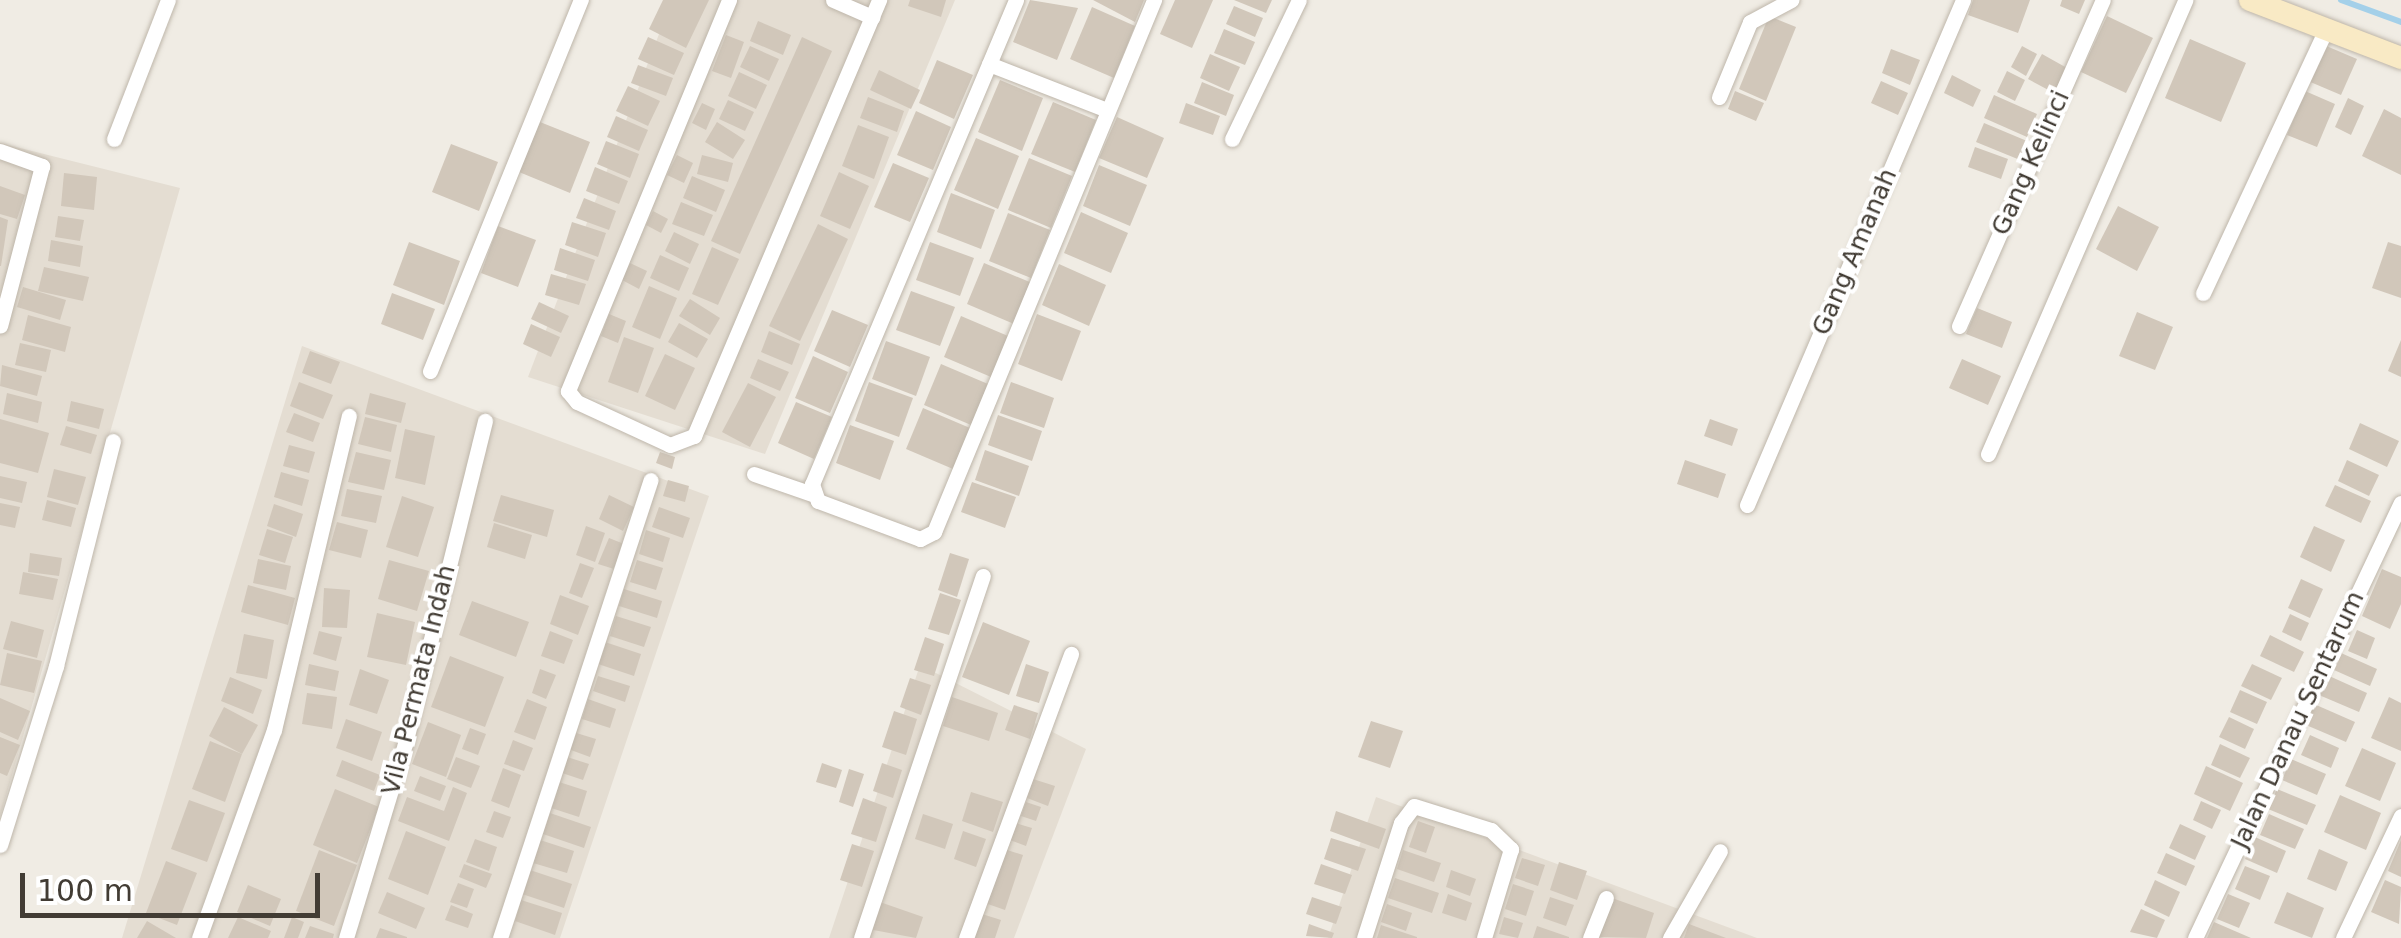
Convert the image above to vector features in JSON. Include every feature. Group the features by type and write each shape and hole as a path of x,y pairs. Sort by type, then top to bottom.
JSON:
{"street":[{"path":"114,139 168,0"},
{"path":"430,372 581,0"},
{"path":"729,0 568,391 577,402 670,444 694,436 879,0"},
{"path":"833,0 872,18"},
{"path":"812,494 1016,0"},
{"path":"754,474 920,539 934,532 1154,0"},
{"path":"1232,139 1298,0"},
{"path":"1719,97 1750,22 1790,0"},
{"name":"Gang Amanah","path":"1746,505 1963,0"},
{"name":"Gang Kelinci","path":"1960,326 2103,0"},
{"path":"1988,454 2185,0"},
{"path":"2250,0 2401,58"},
{"path":"2203,293 2326,29"},
{"path":"989,64 1108,110"},
{"path":"0,151 42,166 0,326"},
{"path":"200,938 274,730 350,416"},
{"name":"Vila Permata Indah","path":"346,938 405,744 485,421"},
{"path":"0,845 50,686 113,441"},
{"path":"500,938 651,480"},
{"name":"Jalan Danau Sentarum","path":"2195,938 2401,503"},
{"path":"862,938 982,576"},
{"path":"966,938 1071,654"},
{"path":"1364,938 1411,806 1490,830 1509,849 1484,938"},
{"path":"2343,938 2401,816"},
{"path":"1670,938 1720,851"},
{"path":"1590,938 1606,898"}],"shaded area":[{"path":"672,0 955,0 765,454 528,377"},
{"path":"0,143 180,188 0,817"},
{"path":"302,346 709,496 560,938 122,938"},
{"path":"920,665 1086,749 1014,938 829,938"},
{"path":"1376,797 1757,938 1328,938"}],"building":[{"path":"663,0 709,0 686,48 649,29"},
{"path":"910,0 946,0 941,17 908,6"},
{"path":"1030,0 1078,8 1057,60 1013,42"},
{"path":"1093,0 1144,0 1135,22"},
{"path":"1175,0 1213,0 1192,48 1160,34"},
{"path":"1234,0 1272,0 1266,13"},
{"path":"1973,0 2030,0 2018,33 1968,15"},
{"path":"2062,0 2085,0 2079,14 2060,6"},
{"path":"1234,6 1263,18 1255,37 1226,24"},
{"path":"1092,7 1135,26 1114,78 1070,59"},
{"path":"1769,16 1796,27 1766,101 1739,89"},
{"path":"2107,16 2153,38 2126,93 2081,72"},
{"path":"758,21 791,35 783,55 750,41"},
{"path":"1224,29 1255,42 1245,65 1214,53"},
{"path":"726,35 744,42 731,78 712,71"},
{"path":"648,37 684,53 674,75 638,59"},
{"path":"802,37 832,51 740,254 711,241"},
{"path":"2190,39 2246,63 2221,122 2165,98"},
{"path":"2324,45 2357,59 2341,95 2308,81"},
{"path":"750,46 779,59 769,81 740,67"},
{"path":"2022,46 2037,54 2026,76 2011,67"},
{"path":"1891,49 1920,60 1910,85 1882,73"},
{"path":"1210,54 1240,67 1229,91 1200,78"},
{"path":"2042,54 2067,68 2054,93 2028,79"},
{"path":"937,60 973,75 954,119 919,103"},
{"path":"638,65 673,78 666,96 631,83"},
{"path":"879,70 920,90 911,109 870,90"},
{"path":"2007,71 2025,80 2015,101 1997,92"},
{"path":"739,72 767,85 756,109 728,96"},
{"path":"1952,75 1981,90 1973,107 1944,93"},
{"path":"1000,80 1043,98 1022,151 978,132"},
{"path":"1881,81 1908,93 1898,115 1871,103"},
{"path":"1202,82 1234,95 1226,116 1194,103"},
{"path":"628,86 660,101 648,126 616,111"},
{"path":"1735,91 1764,103 1756,121 1728,109"},
{"path":"2305,91 2335,104 2317,147 2287,135"},
{"path":"1994,95 2037,114 2027,137 1984,118"},
{"path":"868,97 904,111 897,132 860,118"},
{"path":"2348,98 2364,106 2351,135 2335,127"},
{"path":"728,100 754,112 745,131 719,119"},
{"path":"1053,102 1096,120 1075,172 1031,154"},
{"path":"702,103 715,109 706,130 692,123"},
{"path":"1186,103 1220,116 1213,135 1179,123"},
{"path":"2384,109 2401,118 2401,175 2362,156"},
{"path":"916,111 951,127 933,170 897,155"},
{"path":"616,116 648,130 639,151 607,137"},
{"path":"1117,117 1164,138 1147,178 1099,158"},
{"path":"540,122 590,142 570,193 519,172"},
{"path":"717,122 745,140 733,159 705,142"},
{"path":"1984,123 2027,141 2020,160 1976,142"},
{"path":"858,125 889,137 874,179 842,166"},
{"path":"976,138 1019,156 998,209 954,190"},
{"path":"606,141 639,154 630,178 597,164"},
{"path":"451,144 498,162 479,211 432,192"},
{"path":"1975,147 2008,159 2001,179 1968,167"},
{"path":"677,155 693,163 684,183 667,175"},
{"path":"702,155 733,163 728,182 697,174"},
{"path":"1029,158 1072,176 1051,228 1008,210"},
{"path":"893,163 929,178 910,222 874,207"},
{"path":"1099,165 1147,185 1130,226 1083,206"},
{"path":"595,167 628,181 619,204 586,191"},
{"path":"839,172 869,186 850,229 820,216"},
{"path":"64,173 97,177 94,210 61,206"},
{"path":"692,176 725,190 716,212 683,198"},
{"path":"0,186 25,195 17,219 0,214"},
{"path":"951,193 995,210 981,249 937,232"},
{"path":"584,198 616,211 609,230 576,218"},
{"path":"681,202 713,215 704,236 672,224"},
{"path":"2118,206 2159,227 2137,271 2096,249"},
{"path":"653,211 668,219 661,233 646,225"},
{"path":"1081,212 1128,233 1111,273 1064,253"},
{"path":"1008,213 1050,230 1031,278 989,261"},
{"path":"58,216 84,220 80,241 55,237"},
{"path":"0,217 8,220 1,266 0,266"},
{"path":"572,222 606,233 598,257 565,245"},
{"path":"818,224 848,239 800,341 769,326"},
{"path":"498,226 536,240 518,287 481,273"},
{"path":"674,232 699,244 690,264 665,251"},
{"path":"51,240 83,246 80,267 48,261"},
{"path":"409,242 460,261 444,305 393,285"},
{"path":"930,242 974,258 960,296 916,280"},
{"path":"2388,242 2401,246 2401,298 2372,288"},
{"path":"712,247 739,259 718,305 692,294"},
{"path":"560,248 595,260 588,281 554,270"},
{"path":"660,255 689,268 679,291 650,278"},
{"path":"630,263 647,271 639,289 622,280"},
{"path":"984,263 1032,283 1014,324 967,304"},
{"path":"1059,264 1106,285 1089,326 1042,305"},
{"path":"44,267 89,277 83,301 38,291"},
{"path":"551,274 586,284 579,305 545,295"},
{"path":"649,286 677,298 660,339 632,327"},
{"path":"23,287 66,300 60,320 17,307"},
{"path":"911,291 955,307 940,346 896,330"},
{"path":"392,293 435,309 423,340 381,324"},
{"path":"690,299 720,318 710,335 679,316"},
{"path":"539,302 569,316 561,333 531,319"},
{"path":"1977,308 2012,322 2002,348 1966,334"},
{"path":"832,310 868,325 850,367 814,351"},
{"path":"2137,312 2173,327 2155,370 2119,356"},
{"path":"609,314 626,321 618,343 601,336"},
{"path":"1037,314 1081,331 1062,381 1018,364"},
{"path":"28,315 71,327 65,352 22,340"},
{"path":"961,316 1008,336 991,377 944,357"},
{"path":"679,323 708,339 697,358 668,342"},
{"path":"531,324 560,337 551,357 523,344"},
{"path":"769,331 800,344 792,365 761,352"},
{"path":"624,337 654,348 638,393 608,382"},
{"path":"2401,340 2401,377 2388,371"},
{"path":"886,341 930,357 916,396 872,379"},
{"path":"20,343 51,350 46,372 15,365"},
{"path":"310,351 340,362 331,384 302,373"},
{"path":"665,354 695,368 675,410 645,396"},
{"path":"813,356 848,372 830,413 795,398"},
{"path":"758,359 789,372 780,391 750,378"},
{"path":"1962,359 2001,376 1988,405 1949,388"},
{"path":"941,364 988,384 971,425 924,405"},
{"path":"2,365 42,376 37,396 0,386"},
{"path":"299,382 333,395 323,419 290,406"},
{"path":"869,382 913,398 899,437 855,421"},
{"path":"1011,382 1054,398 1044,428 1000,413"},
{"path":"748,383 776,397 750,447 722,432"},
{"path":"7,393 42,402 38,423 3,414"},
{"path":"370,393 406,403 401,423 365,414"},
{"path":"71,401 104,409 99,429 67,421"},
{"path":"796,402 832,417 814,459 778,443"},
{"path":"923,408 970,428 953,469 906,449"},
{"path":"294,413 320,423 313,442 286,432"},
{"path":"998,415 1042,431 1032,461 988,445"},
{"path":"365,417 397,425 391,452 358,444"},
{"path":"0,419 49,433 38,473 0,463"},
{"path":"1710,419 1738,429 1732,446 1704,436"},
{"path":"2360,423 2399,441 2387,467 2349,449"},
{"path":"850,425 894,441 880,480 836,463"},
{"path":"66,426 97,435 91,454 60,445"},
{"path":"405,429 435,436 425,485 395,478"},
{"path":"289,445 315,452 309,473 283,466"},
{"path":"985,450 1029,466 1019,496 975,480"},
{"path":"356,452 391,460 384,490 348,482"},
{"path":"660,452 675,457 672,469 656,463"},
{"path":"1685,460 1726,474 1718,498 1677,484"},
{"path":"2347,460 2379,475 2369,496 2338,481"},
{"path":"54,469 86,477 78,505 47,497"},
{"path":"281,472 309,480 302,506 274,497"},
{"path":"0,476 27,482 22,503 0,498"},
{"path":"668,480 689,486 685,502 663,496"},
{"path":"972,482 1016,497 1005,528 961,512"},
{"path":"2335,485 2371,501 2361,523 2325,506"},
{"path":"347,489 382,496 376,523 341,516"},
{"path":"501,495 554,510 547,537 493,521"},
{"path":"609,495 634,507 623,531 599,519"},
{"path":"402,496 434,507 418,557 386,547"},
{"path":"47,500 76,508 71,527 42,520"},
{"path":"0,503 20,507 15,528 0,525"},
{"path":"274,504 303,514 296,537 267,526"},
{"path":"659,507 690,518 683,538 652,527"},
{"path":"337,522 368,530 361,558 329,550"},
{"path":"494,523 532,535 525,559 487,547"},
{"path":"586,526 605,533 595,562 576,555"},
{"path":"2314,526 2345,540 2331,572 2300,557"},
{"path":"267,529 293,537 285,563 259,555"},
{"path":"646,530 670,538 663,562 639,554"},
{"path":"609,538 624,544 614,569 598,564"},
{"path":"30,553 62,558 59,576 28,572"},
{"path":"950,553 969,559 957,597 938,590"},
{"path":"258,559 291,566 286,590 253,583"},
{"path":"389,560 429,571 417,611 378,599"},
{"path":"637,560 663,568 656,590 630,582"},
{"path":"580,563 594,568 582,598 569,593"},
{"path":"2382,569 2401,577 2401,604 2390,629 2362,616"},
{"path":"23,572 58,579 53,600 19,594"},
{"path":"2301,579 2323,589 2310,618 2288,608"},
{"path":"248,585 295,598 288,625 241,612"},
{"path":"324,588 350,590 347,628 322,627"},
{"path":"624,589 662,601 657,618 619,606"},
{"path":"940,593 961,600 949,635 928,629"},
{"path":"560,595 589,606 578,635 550,624"},
{"path":"472,601 529,622 516,657 459,635"},
{"path":"377,613 415,622 406,665 367,657"},
{"path":"2290,614 2309,623 2301,641 2282,632"},
{"path":"616,616 651,627 644,647 610,636"},
{"path":"11,621 44,630 37,658 3,649"},
{"path":"983,622 1030,641 1009,695 962,677"},
{"path":"2357,630 2375,638 2367,659 2348,651"},
{"path":"319,631 342,637 336,661 313,654"},
{"path":"550,631 573,640 564,664 541,656"},
{"path":"244,634 274,640 267,679 236,673"},
{"path":"2270,635 2304,652 2294,672 2260,656"},
{"path":"925,637 944,644 934,676 914,670"},
{"path":"605,642 641,654 634,676 598,664"},
{"path":"7,653 42,661 34,693 0,685"},
{"path":"2341,653 2377,669 2370,686 2334,670"},
{"path":"450,656 504,677 485,727 431,707"},
{"path":"309,664 339,671 335,691 305,685"},
{"path":"1026,664 1049,672 1039,703 1016,696"},
{"path":"2252,664 2282,678 2271,700 2241,686"},
{"path":"360,669 389,680 377,714 349,705"},
{"path":"540,669 556,675 546,699 532,693"},
{"path":"2327,675 2367,693 2359,712 2319,695"},
{"path":"598,676 630,686 625,702 593,691"},
{"path":"230,677 262,690 253,714 221,701"},
{"path":"910,678 931,685 921,715 900,707"},
{"path":"2240,690 2267,702 2257,724 2230,712"},
{"path":"307,693 337,697 332,729 302,724"},
{"path":"952,697 998,713 989,741 943,726"},
{"path":"2389,697 2401,703 2401,751 2371,738"},
{"path":"0,698 30,711 18,740 0,732"},
{"path":"527,699 547,707 535,740 514,732"},
{"path":"588,699 616,709 610,728 582,719"},
{"path":"2314,704 2355,722 2346,742 2306,725"},
{"path":"1014,705 1038,713 1030,739 1005,730"},
{"path":"224,707 258,725 242,754 209,736"},
{"path":"894,711 917,719 906,755 882,747"},
{"path":"2229,717 2254,729 2245,749 2219,737"},
{"path":"346,719 382,732 372,761 336,748"},
{"path":"1371,721 1403,731 1390,768 1358,757"},
{"path":"428,722 461,735 446,777 412,764"},
{"path":"470,728 486,734 478,755 462,749"},
{"path":"573,732 596,739 590,757 568,749"},
{"path":"2310,735 2339,748 2331,768 2301,755"},
{"path":"0,737 20,745 7,776 0,773"},
{"path":"513,740 533,748 524,771 504,764"},
{"path":"210,741 242,754 225,802 192,789"},
{"path":"2220,744 2250,758 2240,778 2211,765"},
{"path":"2362,748 2396,763 2380,801 2345,786"},
{"path":"564,756 589,764 583,780 559,772"},
{"path":"456,757 480,766 471,788 447,779"},
{"path":"2291,759 2326,774 2317,795 2282,780"},
{"path":"342,760 380,775 374,791 336,776"},
{"path":"822,763 842,770 836,788 816,782"},
{"path":"882,763 902,770 893,798 873,791"},
{"path":"2206,766 2243,783 2230,811 2194,794"},
{"path":"503,768 521,775 509,808 491,801"},
{"path":"849,769 864,774 853,807 839,802"},
{"path":"420,776 446,786 440,801 414,791"},
{"path":"1033,779 1055,786 1048,806 1027,798"},
{"path":"556,781 587,791 579,817 548,807"},
{"path":"453,787 467,793 449,841 398,821 407,797 444,811"},
{"path":"335,789 379,807 357,863 313,845"},
{"path":"2277,789 2316,805 2307,825 2268,809"},
{"path":"971,792 1003,802 993,832 962,821"},
{"path":"2340,795 2381,813 2366,850 2324,832"},
{"path":"863,798 887,807 876,842 851,834"},
{"path":"189,800 225,813 207,862 171,849"},
{"path":"2201,801 2221,810 2212,829 2193,820"},
{"path":"1026,802 1041,807 1036,821 1021,816"},
{"path":"494,811 511,817 503,838 486,832"},
{"path":"1336,811 1386,829 1379,849 1330,831"},
{"path":"550,813 591,827 584,848 543,834"},
{"path":"923,814 953,824 945,849 915,839"},
{"path":"2269,814 2304,829 2295,849 2260,835"},
{"path":"1418,821 1435,827 1426,853 1409,847"},
{"path":"1012,822 1032,828 1026,846 1007,839"},
{"path":"2180,824 2206,836 2195,860 2169,848"},
{"path":"406,831 446,847 428,895 388,879"},
{"path":"963,831 986,839 976,867 954,859"},
{"path":"2255,837 2286,851 2277,873 2245,859"},
{"path":"1331,838 1366,849 1358,871 1324,859"},
{"path":"475,839 497,847 489,871 466,862"},
{"path":"540,840 574,851 567,873 533,863"},
{"path":"2401,840 2401,877 2388,871"},
{"path":"852,844 874,851 862,887 840,880"},
{"path":"1004,849 1023,855 1005,910 985,903"},
{"path":"2319,849 2348,862 2336,891 2307,879"},
{"path":"319,850 357,865 334,926 296,911"},
{"path":"1403,850 1441,863 1434,882 1397,869"},
{"path":"2166,853 2195,866 2186,886 2157,873"},
{"path":"1522,858 1545,865 1538,886 1515,878"},
{"path":"166,861 197,873 177,925 146,913"},
{"path":"1559,862 1587,871 1577,900 1550,890"},
{"path":"464,864 492,874 486,888 459,877"},
{"path":"1321,864 1352,875 1345,894 1314,884"},
{"path":"2245,866 2270,876 2260,900 2235,889"},
{"path":"530,870 572,884 564,908 522,894"},
{"path":"1451,870 1476,879 1470,896 1446,887"},
{"path":"1395,878 1439,893 1432,913 1388,898"},
{"path":"2155,880 2180,892 2169,917 2144,905"},
{"path":"2385,880 2401,887 2399,924 2371,912"},
{"path":"458,883 474,889 467,908 450,902"},
{"path":"1513,884 1534,891 1526,916 1505,909"},
{"path":"248,885 281,899 270,926 237,912"},
{"path":"387,892 425,908 416,929 378,913"},
{"path":"2287,892 2324,908 2312,938 2274,923"},
{"path":"1448,894 1472,903 1466,921 1442,913"},
{"path":"2228,894 2250,903 2239,928 2217,919"},
{"path":"1312,897 1342,907 1336,924 1306,914"},
{"path":"1550,897 1574,905 1566,926 1543,918"},
{"path":"1612,898 1654,913 1646,938 1599,937"},
{"path":"521,900 562,913 555,935 515,921"},
{"path":"877,901 923,917 916,938 868,929"},
{"path":"1387,904 1412,913 1406,931 1381,922"},
{"path":"451,905 473,914 468,928 445,920"},
{"path":"2141,909 2165,920 2157,938 2130,932"},
{"path":"982,914 1001,920 995,938 975,938"},
{"path":"238,917 271,931 268,938 228,938"},
{"path":"292,917 304,922 298,938 284,938"},
{"path":"1504,917 1523,923 1518,938 1499,934"},
{"path":"147,921 176,938 137,938"},
{"path":"2214,922 2251,938 2207,938"},
{"path":"1309,924 1334,933 1332,938 1306,936"},
{"path":"1689,924 1726,938 1684,938"},
{"path":"1381,925 1417,937 1417,938 1377,938"},
{"path":"310,926 334,934 333,938 305,938"},
{"path":"1537,926 1569,937 1569,938 1533,938"},
{"path":"380,928 407,937 407,938 376,938"}],"waterway":[{"path":"2341,0 2401,22"}]}
